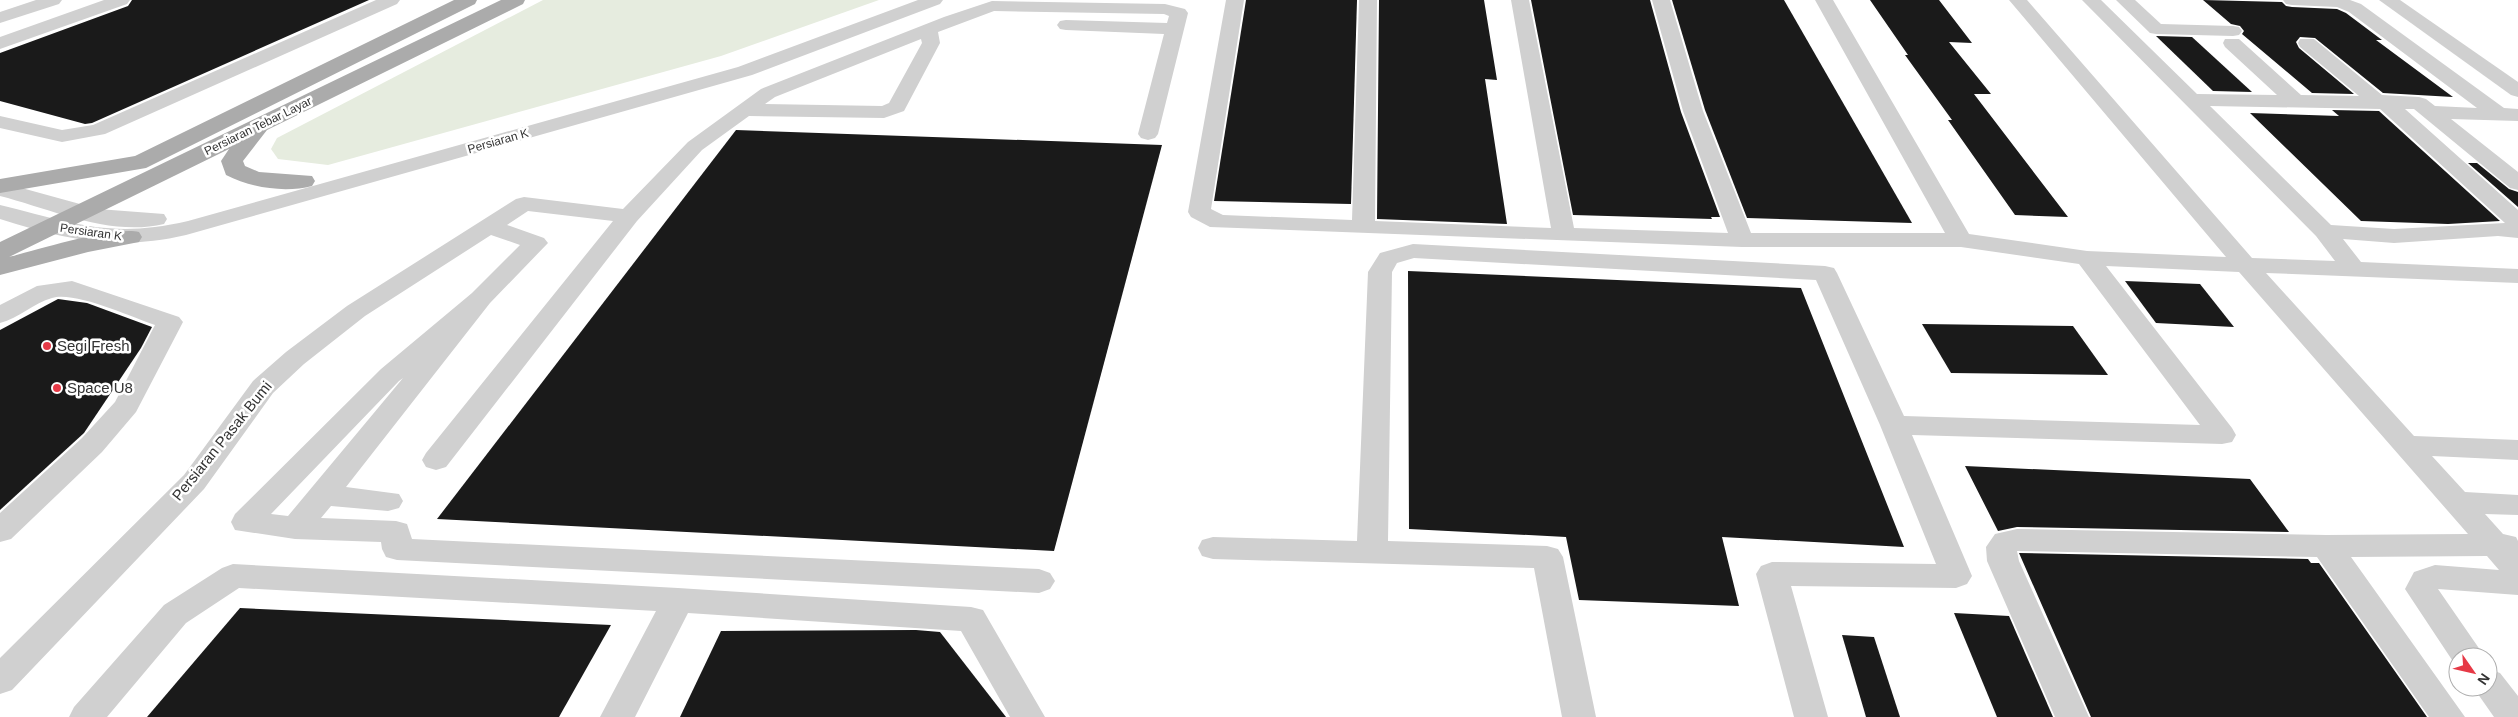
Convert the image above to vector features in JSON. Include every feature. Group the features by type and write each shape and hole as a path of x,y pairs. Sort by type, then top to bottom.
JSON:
{"main road":[{"name":"Persiaran Tebar Layar","path":"0,252 55,215 143,161 468,0"},
{"name":"Persiaran Tebar Layar","path":"0,231 23,220 84,211 516,0"},
{"path":"267,122 241,147 232,161 234,170 247,178 304,181"},
{"path":"0,187 143,161"},
{"path":"0,266 130,237"}],"street":[{"path":"0,18 52,0"},
{"path":"0,44 121,0"},
{"path":"0,122 62,136 98,130 391,0"},
{"name":"Persiaran K","path":"84,211 129,220 153,219 304,181 718,68 904,0"},
{"name":"Persiaran K","path":"0,187 99,235 130,237 194,226 745,71 934,0"},
{"path":"1235,0 1199,212 1218,222 1742,240 1960,240 2087,258 2518,276"},
{"path":"1363,227 1368,0"},
{"path":"1520,0 1564,235"},
{"path":"1824,0 1960,240"},
{"path":"2018,0 2245,264 2457,502 2506,545 2518,571"},
{"path":"2125,0 2156,28"},
{"path":"2292,0 2339,2 2355,8 2509,115"},
{"path":"2388,0 2518,91"},
{"path":"436,460 629,216 694,146 768,93 992,6 1165,9 1179,14 1148,134"},
{"path":"2122,28 2156,28 2232,37 2295,100"},
{"path":"743,110 884,112 897,107 932,42 928,31"},
{"path":"2307,44 2380,101 2518,222"},
{"path":"2193,100 2419,103 2518,183"},
{"name":"Persiaran Pasak Bumi","path":"0,680 194,482 269,381 294,358 356,311 524,204 629,216"},
{"path":"0,212 23,220"},
{"path":"488,226 536,243 481,298 390,375 246,522 295,528 396,532 397,549 1039,581"},
{"path":"2324,231 2394,236 2498,229 2518,231"},
{"path":"1372,552 1380,272 1388,258 1413,251 1825,273 1894,425 1956,576 1772,574 1811,717"},
{"path":"1894,425 2222,435 2087,258"},
{"path":"0,315 46,291 72,288 170,322 126,406 92,446 0,531"},
{"path":"295,528 324,495 481,298"},
{"path":"2406,445 2518,450"},
{"path":"324,495 388,501"},
{"path":"2457,502 2518,505"},
{"path":"2072,717 2003,561 2001,547 2006,542 2326,546 2506,545"},
{"path":"2326,546 2448,717"},
{"path":"1213,548 1547,557 1578,717"},
{"path":"86,717 175,614 233,576 678,600 971,619 1028,717"},
{"path":"2461,647 2421,589 2425,580 2435,577 2518,582"},
{"path":"617,717 678,600"},
{"path":"2498,696 2514,717"}],"lane":[{"path":"1661,0 1693,111 1742,240"},
{"path":"2091,0 2122,28 2324,231 2354,269"},
{"path":"2430,112 2509,115"}],"shaded area":[{"path":"543,0 879,0 721,56 328,165 278,159 271,149 277,138"}],"building":[{"path":"132,0 369,0 92,123 85,124 0,101 0,53 128,6"},
{"path":"1246,0 1357,0 1351,204 1214,201"},
{"path":"1379,0 1484,0 1497,80 1485,79 1507,224 1377,219"},
{"path":"1531,0 1650,0 1681,112 1720,217 1711,217 1712,219 1573,215"},
{"path":"1672,0 1784,0 1912,223 1747,218 1705,110"},
{"path":"1870,0 1939,0 1972,43 1949,42 1991,94 1974,94 2068,217 2015,215 1948,120 1952,120 1905,55 1908,55"},
{"path":"2203,0 2282,2 2286,6 2292,7 2337,9 2346,13 2382,40 2376,40 2453,97 2383,93 2315,38 2300,37 2296,42 2299,48 2354,94 2312,93 2242,34 2244,31 2240,26 2231,24"},
{"path":"2156,36 2192,37 2252,92 2213,91"},
{"path":"2332,110 2379,111 2500,221 2448,224 2361,221 2250,113 2339,116"},
{"path":"736,130 1162,145 1054,551 437,519"},
{"path":"2468,163 2477,163 2509,189 2518,192 2518,207"},
{"path":"1408,271 1801,288 1904,547 1722,537 1739,606 1579,600 1566,537 1409,529"},
{"path":"2125,281 2200,284 2234,327 2156,323"},
{"name":"Space U8","path":"58,299 87,303 152,327 141,348 84,433 0,510 0,330"},
{"path":"1922,324 2073,326 2108,375 1951,373"},
{"path":"1965,466 2250,479 2289,532 2017,527 1998,531"},
{"path":"2019,553 2308,559 2311,563 2319,563 2427,717 2091,717"},
{"path":"240,608 611,625 559,717 147,717"},
{"path":"1954,613 2009,616 2053,717 1997,717"},
{"path":"916,630 940,632 1006,717 680,717 721,631"},
{"path":"1842,635 1874,637 1900,717 1866,717"}],"place":[{"name":"Segi Fresh","path":"47,346"},
{"name":"Space U8","path":"57,388"}]}
